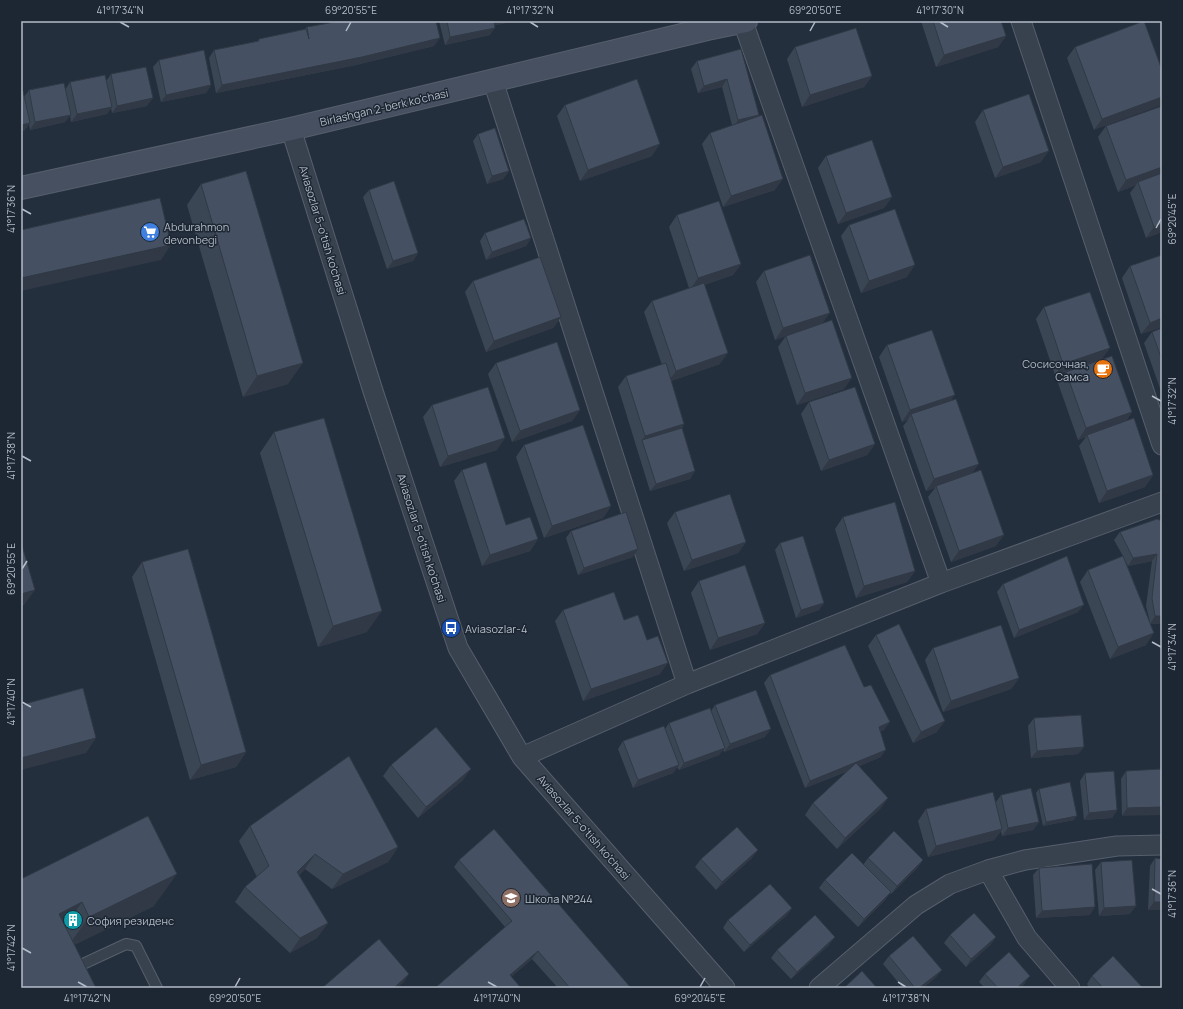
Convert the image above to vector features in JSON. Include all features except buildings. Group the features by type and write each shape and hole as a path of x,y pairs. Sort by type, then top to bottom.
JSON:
{"street":[{"path":"745,21 941,583"},
{"name":"Birlashgan 2-berk ko'chasi","path":"21,188 291,129 492,82 706,25 745,21"},
{"path":"1021,21 1162,445"},
{"path":"492,82 688,684"},
{"name":"Aviasozlar 5-o'tish ko'chasi","path":"291,129 373,391 458,648 522,757 725,988"},
{"path":"522,757 688,684 941,583 1162,502"},
{"path":"819,988 916,905 950,884 988,870 1025,860 1117,846 1162,845"},
{"path":"988,870 1027,938 1070,988"}],"lane":[{"path":"72,988 68,979 70,970 126,944 136,946 157,988"}],"place":[{"name":"Abdurahmon devonbegi","path":"150,232"},
{"name":"Сосисочная, Самса","path":"1103,369"},
{"name":"Aviasozlar-4","path":"451,628"},
{"name":"Школа №244","path":"511,898"},
{"name":"София резиденс","path":"73,920"}]}
